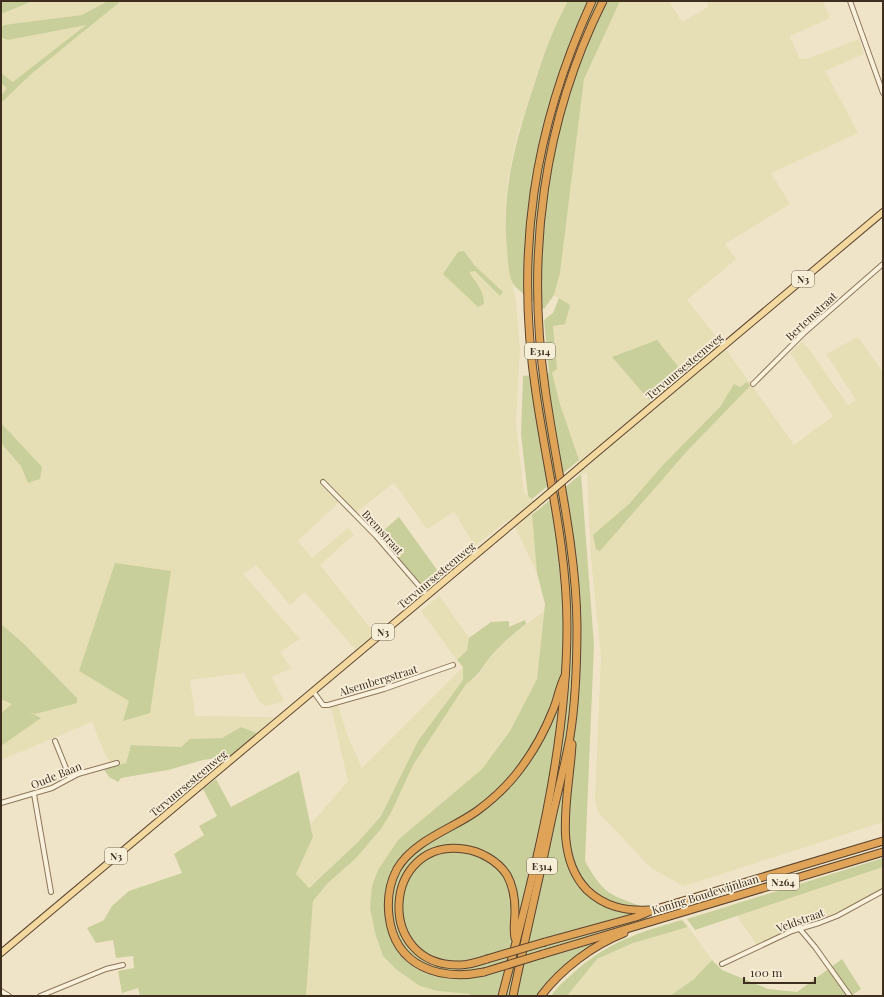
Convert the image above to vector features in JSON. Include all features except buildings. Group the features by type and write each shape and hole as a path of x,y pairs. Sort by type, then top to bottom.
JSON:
{"highway":[{"name":"E314","path":"502,996 516,942 555,766 565,693 566,674 567,623 560,543 535,391 528,322 528,247 532,204 542,142 564,68 592,1"},
{"name":"E314","path":"513,996 570,736 577,659 577,622 570,541 539,343 537,293 538,248 547,166 561,108 586,39 603,1"},
{"path":"566,674 544,731 533,752 516,774 498,793 478,810 422,844 409,855 398,868 390,886 387,903 390,923 394,936 400,948 422,967 449,975 466,975 484,972 648,923"},
{"path":"570,736 572,744 565,832 568,857 573,872 581,884 592,894 609,905 632,911 653,910"},
{"name":"Koning Boudewijnlaan","path":"653,910 883,841"},
{"path":"516,942 514,933 514,893 506,875 496,863 482,854 458,848 435,852 416,864 407,875 399,896 398,913 400,923 409,941 426,956 449,965 461,965 487,960 545,942 636,917 653,910"},
{"name":"Koning Boudewijnlaan","path":"648,923 883,852"},
{"path":"541,996 570,966 619,935 648,923"}],"main road":[{"name":"Tervuursesteenweg","path":"1,953 883,212"}],"street":[{"path":"850,1 883,93"},
{"name":"Bertemstraat","path":"754,384 804,333 883,264"},
{"name":"Bremstraat","path":"323,482 376,536 427,595"},
{"name":"Alsembergstraat","path":"313,691 323,705 328,705 384,689 453,665"},
{"path":"55,741 70,778"},
{"name":"Oude Baan","path":"1,803 52,788 70,778 117,763"},
{"path":"34,794 51,892"},
{"name":"Veldstraat","path":"722,964 799,928 819,923 837,916 883,891"},
{"path":"799,928 815,947 850,996"},
{"path":"40,996 106,969 123,965"},
{"path":"1,991 9,996"}],"shaded area":[{"path":"33,1 568,1 552,33 542,59 518,132 508,179 505,215 508,260 516,303 520,349 516,423 524,493 532,499 537,511 532,516 537,573 516,529 509,519 475,546 454,512 427,529 394,483 352,515 340,501 298,541 312,558 348,528 354,535 320,565 375,634 356,650 305,592 290,605 256,565 243,574 300,639 280,652 291,668 272,677 284,701 266,706 259,701 244,673 190,680 195,716 275,717 257,733 241,727 222,738 190,739 181,747 131,745 126,763 112,765 105,754 92,722 1,760 1,14"},
{"path":"619,1 669,1 682,22 708,7 707,1 823,1 830,18 790,36 799,58 807,59 859,39 864,54 825,71 858,133 771,173 790,204 725,244 736,259 687,300 720,341 794,445 833,416 790,353 802,342 809,349 848,405 856,400 826,354 858,337 883,372 883,822 684,886 652,869 598,812 595,799 601,657 591,558 587,473 581,474 581,466 578,463 579,460 560,404 552,373 557,369 553,326 570,305 554,295 560,273 584,79"},
{"path":"439,596 469,638 467,650 457,660 421,611"},
{"path":"544,611 537,679 510,731 482,769 399,839 372,886 370,908 375,933 383,956 397,970 438,991 470,994 470,996 306,996 313,901 328,883 356,858 381,829 392,811 413,765 435,729 466,684 477,677 490,657 508,638"},
{"path":"463,667 463,680 418,741 381,816 359,841 308,888 296,874 313,837 311,824 348,781 331,707 338,706 348,737 362,768"},
{"path":"883,867 883,888 871,896 834,914 796,926 757,945 737,916"},
{"path":"688,927 712,960 694,979 670,996 567,996 597,959 633,943"}],"green space":[{"path":"1,1 33,1 1,14"},
{"path":"108,1 121,1 30,75 1,103 1,96 7,88 1,83 1,73 13,82 86,25 8,40 1,37 1,28 4,25 82,15"},
{"path":"568,1 620,1 584,79 560,273 554,295 544,309 512,282 507,249 506,207 508,186 521,125 537,74 553,32"},
{"path":"464,251 475,266 503,292 500,296 475,271 469,272 483,295 484,304 478,307 443,274 458,252"},
{"path":"559,298 570,305 565,324 553,326 557,369 552,373 560,404 579,460 532,499 528,496 521,434 523,376 549,373 544,320 553,313"},
{"path":"657,340 684,374 651,402 612,357"},
{"path":"747,382 750,386 688,450 600,551 596,549 593,535 629,504 664,464 720,407 734,384 740,387"},
{"path":"1,423 42,467 40,479 28,483 21,466 1,443"},
{"path":"581,474 594,645 585,861 597,881 608,892 643,907 648,920 598,943 541,996 470,996 470,994 438,991 420,986 397,970 383,956 375,933 370,908 372,886 378,870 399,839 482,769 510,731 537,679 545,604 537,573 532,515"},
{"path":"399,517 440,574 433,585 426,589 378,535"},
{"path":"115,563 171,571 150,713 123,721 129,701 79,671"},
{"path":"525,620 526,624 499,647 471,681 466,684 413,765 392,811 381,829 356,858 328,883 313,901 306,996 140,996 138,988 122,993 118,971 134,968 133,956 116,958 113,940 96,943 87,928 104,920 112,906 129,891 182,873 174,854 204,835 199,826 217,816 203,789 216,779 231,807 299,771 313,837 296,874 309,888 359,841 381,816 418,741 463,680 463,667 457,660 467,650 469,638 491,622 509,621 509,627"},
{"path":"1,624 23,643 77,698 77,703 35,714 29,712 41,718 1,746 1,713 12,704 1,699"},
{"path":"241,727 257,733 230,756 203,760 168,770 121,778 118,782 109,777 103,768 126,763 131,745 181,747 190,739 222,738"},
{"path":"883,858 883,867 695,930 687,919"},
{"path":"682,920 688,927 633,943 597,959 567,996 551,996 560,985 595,955 622,940 651,929"},
{"path":"842,959 861,989 851,996 670,996 694,979 712,960 722,970 768,989 797,992"}]}
